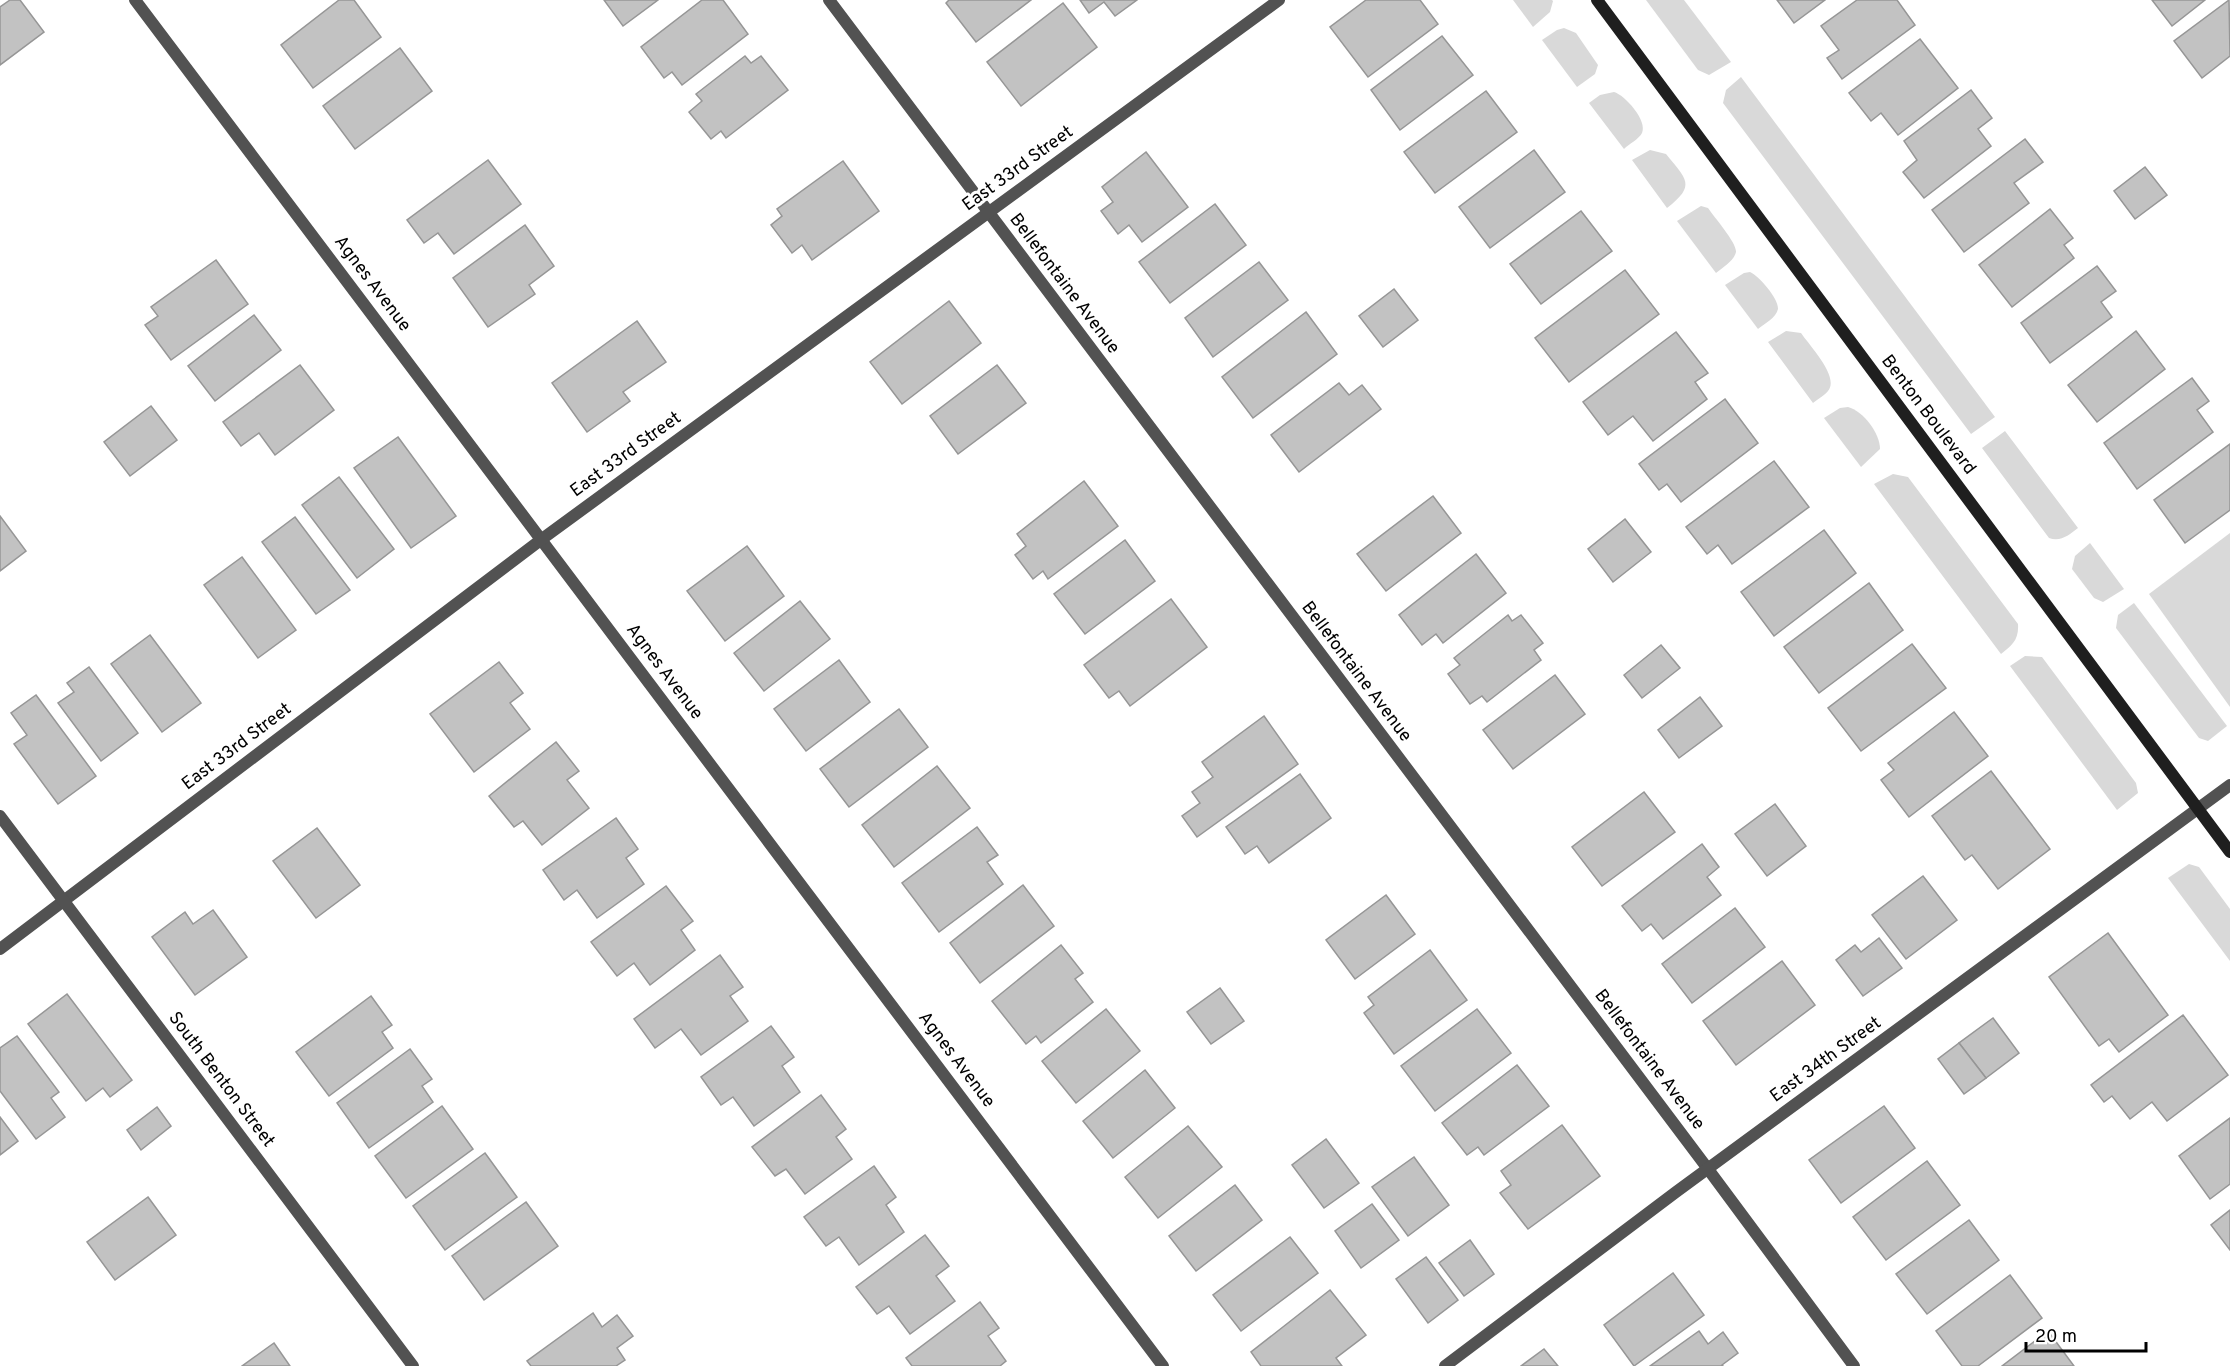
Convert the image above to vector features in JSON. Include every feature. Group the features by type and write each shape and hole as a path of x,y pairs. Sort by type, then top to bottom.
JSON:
{"main road":[{"name":"Benton Boulevard","path":"1597,0 2230,852"}],"street":[{"name":"Agnes Avenue","path":"135,0 1163,1366"},
{"name":"Bellefontaine Avenue","path":"829,0 1854,1366"},
{"name":"East 33rd Street","path":"0,949 542,539 1279,0"},
{"name":"East 34th Street","path":"1445,1366 1708,1169 2230,785"},
{"name":"South Benton Street","path":"0,816 413,1366"}],"shaded area":[{"path":"1513,0 1553,1 1550,12 1533,27"},
{"path":"1646,0 1684,0 1731,62 1709,75 1698,70"},
{"path":"1564,28 1576,33 1598,65 1595,74 1577,87 1542,40"},
{"path":"1741,77 1995,417 1971,434 1723,103 1726,90"},
{"path":"1614,92 1624,98 1642,122 1641,135 1624,149 1589,103 1600,95"},
{"path":"1650,150 1666,154 1685,182 1682,193 1667,208 1632,160"},
{"path":"1701,206 1708,208 1729,236 1736,252 1733,258 1716,273 1677,221"},
{"path":"1750,272 1768,288 1778,309 1775,315 1758,329 1725,285 1744,273"},
{"path":"1786,331 1801,333 1822,361 1830,378 1831,385 1828,391 1813,403 1768,342"},
{"path":"1848,407 1865,418 1874,430 1879,443 1880,449 1861,467 1824,418 1840,408"},
{"path":"2005,431 2078,528 2068,535 2057,539 2049,538 1982,448"},
{"path":"1893,474 1908,477 2018,624 2014,642 2001,654 1874,484"},
{"path":"2230,533 2230,707 2149,594"},
{"path":"2090,543 2124,589 2103,602 2094,598 2072,569 2075,556"},
{"path":"2134,603 2227,726 2208,741 2199,738 2116,628 2118,615"},
{"path":"2025,656 2042,657 2136,783 2138,793 2117,810 2010,666"},
{"path":"2189,864 2199,867 2230,909 2230,961 2168,878"}],"building":[{"path":"10,0 20,0 44,32 0,65 0,7"},
{"path":"339,0 354,0 381,37 313,88 281,45"},
{"path":"604,0 658,0 623,26"},
{"path":"702,0 723,0 748,34 682,85 672,72 664,78 641,47"},
{"path":"949,0 1031,0 976,42 946,3"},
{"path":"1080,0 1137,0 1115,16 1104,2 1089,13"},
{"path":"1366,0 1420,0 1438,24 1368,77 1330,27"},
{"path":"1777,0 1825,0 1794,23"},
{"path":"1857,0 1897,0 1915,25 1842,79 1827,58 1839,50 1821,26"},
{"path":"2152,0 2205,0 2172,26"},
{"path":"2229,0 2230,56 2202,78 2174,41"},
{"path":"1063,3 1097,47 1021,106 987,62"},
{"path":"1442,36 1473,75 1400,130 1371,90"},
{"path":"1920,39 1958,88 1898,135 1881,113 1871,121 1849,93"},
{"path":"400,48 432,91 355,149 323,106"},
{"path":"745,56 751,63 761,56 788,90 726,138 721,131 711,139 689,112 702,101 696,94"},
{"path":"1971,90 1992,118 1978,129 1991,146 1924,198 1903,172 1917,160 1904,141"},
{"path":"1486,91 1517,132 1435,193 1404,152"},
{"path":"2025,139 2043,162 2014,183 2029,203 1964,252 1932,210"},
{"path":"1534,150 1565,192 1490,248 1459,207"},
{"path":"1146,152 1188,207 1142,242 1129,225 1118,234 1101,211 1113,202 1102,187"},
{"path":"488,160 521,204 454,254 438,233 424,243 407,220"},
{"path":"843,161 879,211 812,260 802,245 792,253 771,225 782,216 777,209"},
{"path":"2145,167 2167,195 2135,219 2114,191"},
{"path":"1215,204 1246,245 1170,303 1139,262"},
{"path":"2050,209 2073,238 2064,245 2074,258 2012,307 1979,265"},
{"path":"1581,211 1612,251 1541,304 1510,264"},
{"path":"525,225 554,266 529,285 535,294 488,327 453,278"},
{"path":"216,260 248,304 171,360 145,325 158,316 151,307"},
{"path":"1259,262 1288,300 1213,357 1185,318"},
{"path":"2097,266 2116,291 2101,302 2112,317 2050,363 2021,323"},
{"path":"1625,270 1659,314 1569,382 1535,338"},
{"path":"1394,289 1418,320 1383,347 1359,316"},
{"path":"949,301 981,343 902,404 870,362"},
{"path":"1306,312 1337,354 1253,418 1222,377"},
{"path":"254,315 281,350 215,401 188,366"},
{"path":"637,321 666,362 623,392 630,401 587,432 552,383"},
{"path":"2136,331 2165,369 2097,422 2068,385"},
{"path":"1676,332 1708,373 1695,382 1707,399 1653,441 1633,416 1608,435 1583,402"},
{"path":"300,365 334,410 275,455 259,433 241,446 223,422"},
{"path":"997,365 1026,403 958,454 930,416"},
{"path":"2192,378 2209,401 2197,410 2213,432 2137,489 2104,443"},
{"path":"1339,383 1349,395 1362,385 1381,409 1299,472 1271,435"},
{"path":"1725,399 1758,443 1681,502 1667,484 1659,490 1639,464"},
{"path":"151,406 177,440 130,476 104,442"},
{"path":"398,437 456,516 411,548 354,468"},
{"path":"2230,444 2230,510 2185,543 2154,500"},
{"path":"1774,461 1809,507 1732,564 1718,545 1707,554 1686,527"},
{"path":"339,477 394,549 357,578 302,505"},
{"path":"1084,481 1118,526 1048,579 1043,571 1033,579 1015,555 1026,546 1017,534"},
{"path":"1433,496 1461,533 1386,591 1357,554"},
{"path":"0,516 26,551 0,571"},
{"path":"295,517 350,590 316,614 262,542"},
{"path":"1625,519 1651,552 1613,582 1588,549"},
{"path":"1824,530 1856,573 1774,636 1741,592"},
{"path":"1125,540 1155,581 1085,634 1054,594"},
{"path":"747,546 784,596 725,641 687,591"},
{"path":"1476,554 1506,593 1443,643 1436,634 1422,645 1399,615"},
{"path":"242,557 296,630 258,658 204,585"},
{"path":"1869,583 1903,630 1819,693 1784,647"},
{"path":"1171,599 1207,647 1130,706 1119,691 1109,698 1084,665"},
{"path":"800,601 830,639 764,691 734,653"},
{"path":"1508,615 1512,621 1521,615 1543,643 1534,650 1541,660 1487,702 1482,696 1470,704 1448,674 1460,665 1454,658"},
{"path":"150,635 201,703 162,732 111,664"},
{"path":"1912,644 1946,688 1861,751 1828,708"},
{"path":"1661,645 1680,668 1642,698 1624,675"},
{"path":"839,660 870,702 806,751 774,709"},
{"path":"499,662 523,693 510,703 530,729 474,772 430,714"},
{"path":"89,667 138,733 101,761 58,703 74,692 67,683"},
{"path":"1555,675 1585,714 1513,769 1483,730"},
{"path":"36,695 96,776 58,804 14,744 27,735 11,713"},
{"path":"1700,697 1722,726 1679,758 1658,730"},
{"path":"899,709 928,747 849,807 820,769"},
{"path":"1954,712 1988,756 1909,817 1881,780 1894,770 1888,763"},
{"path":"1264,716 1298,764 1197,837 1182,816 1200,803 1192,792 1213,777 1202,762"},
{"path":"556,742 579,771 567,780 589,808 542,845 523,821 514,827 489,796"},
{"path":"937,766 970,808 894,867 862,825"},
{"path":"1991,771 2050,849 1998,889 1972,855 1965,860 1932,816"},
{"path":"1300,774 1331,818 1269,863 1257,846 1245,854 1226,827"},
{"path":"1644,792 1675,832 1602,886 1572,847"},
{"path":"1775,804 1806,846 1767,876 1735,834"},
{"path":"616,818 638,849 626,858 644,884 597,918 577,890 564,900 543,870"},
{"path":"977,827 998,855 987,862 1003,884 939,932 902,883"},
{"path":"317,828 360,885 316,918 273,861"},
{"path":"1702,844 1719,867 1707,877 1721,895 1663,939 1651,924 1642,931 1622,906"},
{"path":"1923,876 1957,920 1906,959 1872,915"},
{"path":"1023,885 1054,926 980,983 950,943"},
{"path":"666,886 693,921 681,930 695,950 650,985 634,963 617,976 591,942"},
{"path":"1386,895 1415,934 1355,979 1326,940"},
{"path":"1735,908 1765,947 1692,1003 1662,964"},
{"path":"213,910 247,957 195,995 152,937 185,912 193,924"},
{"path":"2108,933 2168,1015 2119,1052 2109,1039 2099,1046 2049,977"},
{"path":"1879,938 1902,968 1863,996 1836,960 1855,945 1861,952"},
{"path":"1061,945 1083,973 1075,979 1093,1002 1041,1043 1036,1036 1026,1044 992,1001"},
{"path":"1430,950 1467,1000 1394,1054 1364,1013 1374,1005 1368,997"},
{"path":"720,955 743,987 730,996 748,1021 701,1055 681,1029 655,1048 634,1019"},
{"path":"1782,961 1815,1005 1736,1065 1703,1021"},
{"path":"1220,988 1244,1021 1211,1044 1187,1012"},
{"path":"67,994 132,1080 110,1097 103,1088 86,1101 28,1024"},
{"path":"371,996 392,1025 382,1032 393,1048 329,1096 296,1052"},
{"path":"1106,1009 1140,1051 1076,1103 1042,1061"},
{"path":"1477,1009 1511,1053 1435,1111 1401,1066"},
{"path":"2183,1015 2228,1075 2167,1121 2152,1102 2130,1119 2112,1096 2104,1102 2091,1085"},
{"path":"1993,1018 2019,1053 1986,1078 1959,1043"},
{"path":"771,1026 794,1057 782,1066 800,1092 754,1126 733,1097 721,1105 701,1077"},
{"path":"17,1036 59,1092 51,1098 65,1117 36,1139 0,1091 0,1048"},
{"path":"1959,1043 1986,1078 1964,1094 1938,1059"},
{"path":"410,1049 432,1079 422,1086 433,1102 369,1148 337,1103"},
{"path":"1517,1065 1549,1106 1484,1155 1478,1147 1467,1155 1442,1123"},
{"path":"1145,1070 1175,1108 1113,1158 1083,1121"},
{"path":"821,1095 846,1129 836,1137 852,1159 805,1194 786,1169 775,1176 752,1147"},
{"path":"442,1106 473,1149 406,1198 375,1156"},
{"path":"1884,1106 1915,1148 1841,1203 1809,1160"},
{"path":"157,1107 171,1126 141,1150 127,1130"},
{"path":"0,1117 18,1141 0,1155"},
{"path":"2230,1118 2230,1184 2210,1199 2179,1156"},
{"path":"1562,1125 1600,1176 1528,1229 1500,1193 1511,1185 1501,1171"},
{"path":"1188,1126 1222,1167 1158,1218 1125,1177"},
{"path":"1326,1139 1359,1183 1324,1208 1292,1165"},
{"path":"485,1153 517,1197 445,1250 413,1206"},
{"path":"1414,1157 1449,1205 1408,1236 1372,1187"},
{"path":"1927,1161 1960,1205 1886,1260 1853,1217"},
{"path":"874,1166 896,1197 886,1205 904,1232 859,1265 839,1237 826,1246 804,1217"},
{"path":"1235,1185 1262,1220 1196,1271 1169,1236"},
{"path":"148,1197 176,1235 115,1280 87,1242"},
{"path":"526,1202 558,1246 484,1300 452,1256"},
{"path":"1372,1204 1399,1240 1361,1268 1335,1231"},
{"path":"2230,1210 2230,1250 2211,1225"},
{"path":"1969,1220 1999,1260 1927,1314 1896,1274"},
{"path":"925,1235 949,1266 936,1276 955,1301 910,1334 889,1306 877,1314 856,1287"},
{"path":"1290,1237 1318,1273 1241,1331 1213,1295"},
{"path":"1470,1240 1494,1274 1464,1296 1439,1263"},
{"path":"1426,1257 1458,1300 1428,1323 1396,1279"},
{"path":"1673,1273 1704,1315 1634,1366 1604,1325"},
{"path":"2010,1275 2042,1318 1978,1366 1962,1366 1936,1331"},
{"path":"1330,1290 1366,1335 1336,1358 1342,1366 1261,1366 1251,1352"},
{"path":"980,1302 999,1328 988,1336 1006,1361 1000,1366 912,1366 906,1358"},
{"path":"593,1313 602,1327 617,1315 633,1336 617,1348 625,1360 616,1366 531,1366 527,1361"},
{"path":"1699,1331 1708,1344 1723,1332 1738,1353 1723,1366 1650,1366"},
{"path":"2048,1331 2074,1366 2002,1366"},
{"path":"274,1343 290,1366 242,1366"},
{"path":"1544,1349 1558,1366 1521,1366"}]}
